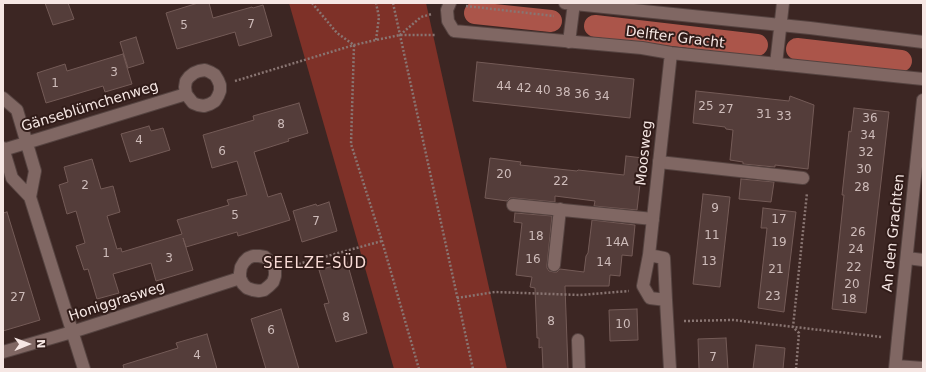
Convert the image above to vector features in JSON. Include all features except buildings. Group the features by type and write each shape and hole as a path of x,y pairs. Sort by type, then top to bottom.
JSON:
{"street":[{"path":"569,42 572,18 571,3"},
{"name":"Delfter Gracht","path":"571,3 923,42"},
{"path":"776,64 783,3"},
{"path":"448,7 448,20 454,31"},
{"name":"Delfter Gracht","path":"454,31 642,48 670,53 923,79"},
{"name":"Moosweg","path":"643,286 649,256 670,53"},
{"path":"205,70 215,75 220,85 218,96 215,101 204,106 193,102 186,94 186,81 189,76 199,71 205,70"},
{"name":"Gänseblümchenweg","path":"3,149 186,94"},
{"path":"3,98 17,110 35,171 30,197"},
{"name":"An den Grachten","path":"896,367 923,100"},
{"path":"3,149 12,178 30,197 84,369"},
{"path":"659,162 803,178"},
{"path":"513,205 653,219"},
{"path":"554,265 560,210"},
{"path":"253,256 265,257 270,261 275,270 273,282 264,290 259,291 247,288 240,278 241,267 248,258 253,256"},
{"path":"649,256 664,258 670,369"},
{"path":"907,258 923,260"},
{"name":"Honiggrasweg","path":"3,352 72,332 240,278"},
{"path":"643,286 650,298 666,300"},
{"path":"578,340 579,369"},
{"path":"896,367 923,368"}],"path":[{"path":"312,3 337,33 354,44"},
{"path":"376,3 379,17 376,40"},
{"path":"392,3 473,369"},
{"path":"400,35 421,17 448,7"},
{"path":"470,7 572,18"},
{"path":"220,85 354,44 400,35 434,35 454,31"},
{"path":"354,44 351,144 382,241 419,369"},
{"path":"796,369 799,333 794,327 808,187 803,178"},
{"path":"275,270 382,241"},
{"path":"457,298 495,292 580,295 637,291 643,286"},
{"path":"667,322 733,320 898,338"}],"shaded area":[{"path":"289,3 426,3 507,369 394,369"}],"waterway":[{"path":"475,13 551,21"},
{"path":"595,26 757,45"},
{"path":"797,49 901,61"}],"district":[{"name":"SEELZE-SÜD","path":"315,264"}]}
